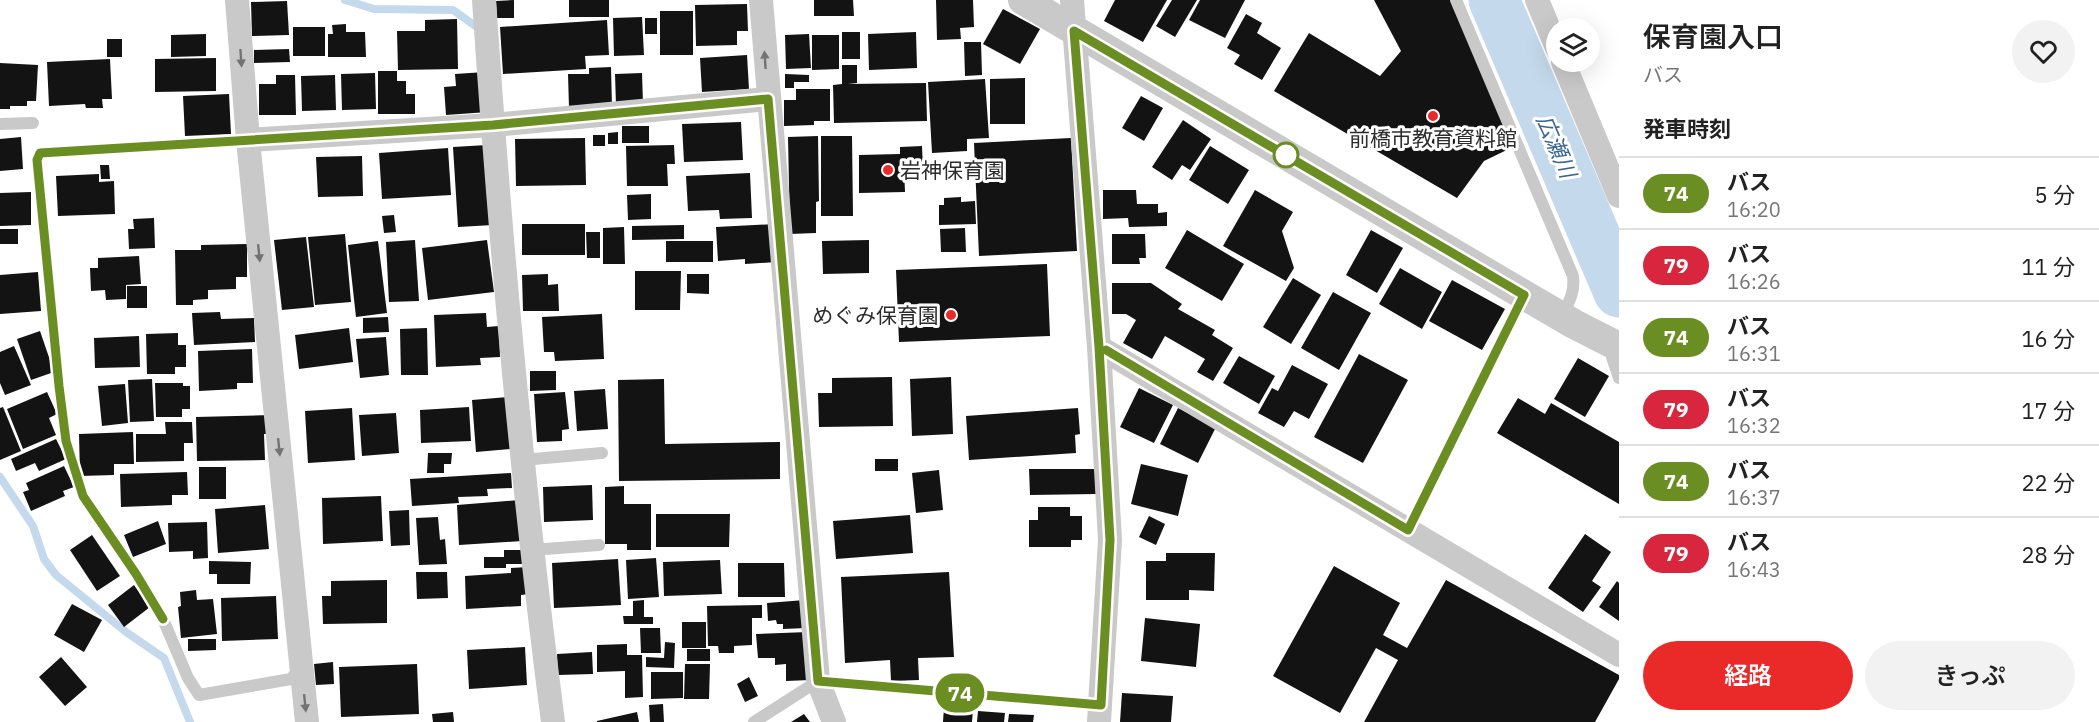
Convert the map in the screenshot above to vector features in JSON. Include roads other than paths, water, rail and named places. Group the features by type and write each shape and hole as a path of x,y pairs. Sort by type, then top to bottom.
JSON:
{"street":[{"path":"237,0 248,140 307,722"},
{"path":"484,0 522,460 553,722"},
{"path":"761,0 818,681 834,722"},
{"path":"1023,0 1561,317 1612,344"},
{"path":"1072,0 1099,347 1110,540 1100,713"},
{"path":"1537,0 1546,22"},
{"path":"1567,72 1619,196"},
{"path":"248,140 493,125 768,99"},
{"path":"1099,347 1619,655"}],"lane":[{"path":"1456,0 1573,276 1574,286 1571,298 1561,317"},
{"path":"0,124 33,123"},
{"path":"248,140 40,153 37,160 52,317 66,441 83,496 151,598 163,619 188,678 199,695 291,679 301,667"},
{"path":"1408,530 1524,295"},
{"path":"1612,344 1612,357 1619,378"},
{"path":"522,460 602,453"},
{"path":"531,550 599,545"},
{"path":"754,722 818,681 1100,713"}],"waterway":[{"path":"345,0 374,9 453,10 481,30"},
{"name":"広瀬川","path":"1494,0 1619,292"},
{"path":"0,477 33,526 44,559 56,575 126,632 164,658 190,722"}],"place":[{"name":"前橋市教育資料館","path":"1433,116"},
{"name":"岩神保育園","path":"888,170"},
{"name":"めぐみ保育園","path":"951,315"}]}
